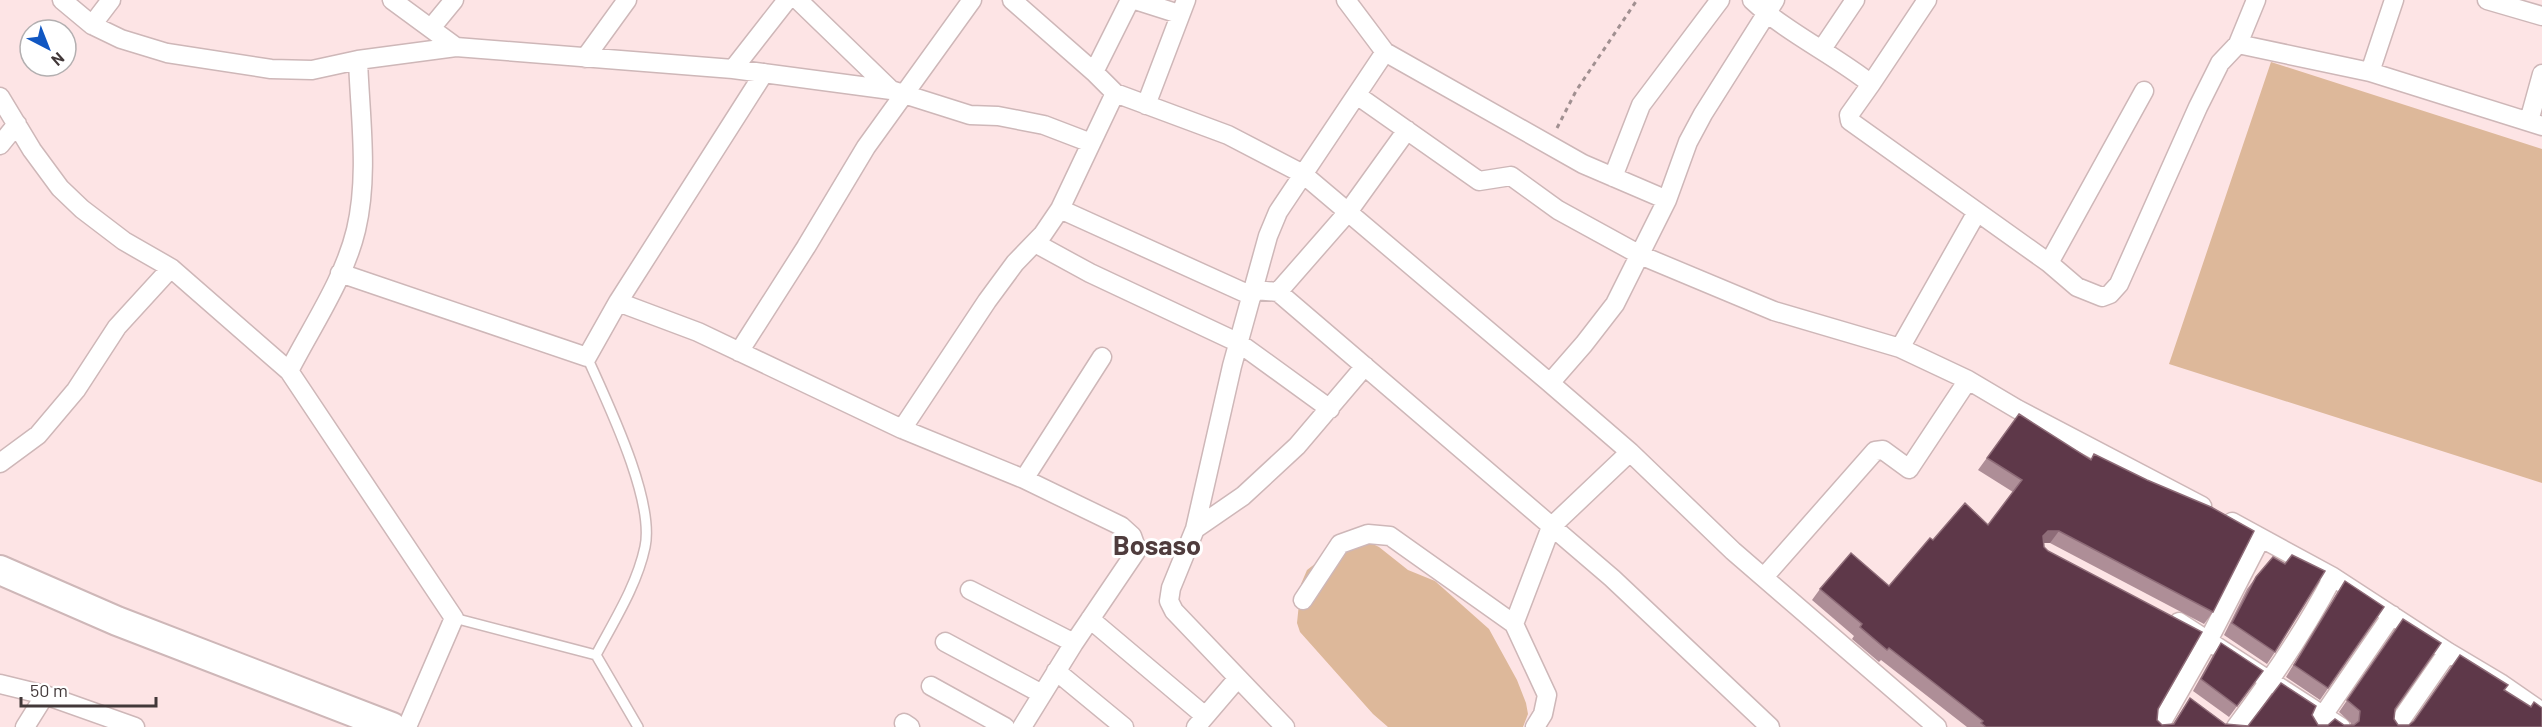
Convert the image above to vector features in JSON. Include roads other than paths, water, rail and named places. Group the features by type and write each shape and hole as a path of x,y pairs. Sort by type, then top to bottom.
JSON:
{"main road":[{"path":"0,570 117,621 392,727"}],"street":[{"path":"62,0 92,25 121,39 167,52 271,69 312,70 358,60 456,47 733,69 898,92 970,115 998,116 1044,125 1091,143"},
{"path":"92,25 111,0"},
{"path":"392,0 456,47"},
{"path":"431,28 454,0"},
{"path":"585,58 627,0"},
{"path":"733,69 788,0"},
{"path":"798,0 898,92"},
{"path":"739,351 806,247 898,92 972,0"},
{"path":"1012,0 1115,93 1228,135 1303,174 1630,452 1696,517 1937,727"},
{"path":"1094,72 1130,0"},
{"path":"1135,0 1182,7 1146,105"},
{"path":"1346,0 1385,52 1583,164 1667,200"},
{"path":"1613,177 1641,105 1719,0"},
{"path":"1752,0 1771,7 1822,49 1871,84"},
{"path":"1822,49 1855,0"},
{"path":"1927,0 1854,106 1849,115 1850,121 2049,263 2077,287 2102,297 2115,289 2198,106 2220,63 2238,44 2256,0"},
{"path":"2370,72 2394,0"},
{"path":"2487,0 2542,16"},
{"path":"1550,383 1614,304 1667,200 1688,142 1703,114 1771,7"},
{"path":"2238,44 2370,72 2536,124 2542,74"},
{"path":"1285,727 1174,611 1169,601 1171,588 1195,529 1239,343 1268,236 1276,216 1358,96 1385,52"},
{"path":"289,371 340,273 355,231 362,196 358,60"},
{"path":"340,273 587,357 618,302 764,73"},
{"path":"2049,263 2144,91"},
{"path":"902,429 987,301 1015,263 1035,243 1060,208 1115,93"},
{"path":"1358,96 1479,181 1511,177 1558,210 1640,255 1774,311 1900,348 1968,380 2017,409 2333,577 2542,712"},
{"path":"0,97 32,150 60,188 74,202 124,241 171,268 289,371 454,618 407,727"},
{"path":"0,145 17,124"},
{"path":"1278,292 1348,212 1407,130"},
{"path":"1060,208 1253,293 1278,292 1620,585 1770,727"},
{"path":"1900,348 1977,212"},
{"path":"1035,243 1090,273 1239,343 1330,409"},
{"path":"0,463 38,435 76,390 117,327 171,268"},
{"path":"618,302 698,332 902,429 1024,479 1121,526 1132,536 1137,550 1056,671 1042,694 1029,724"},
{"path":"1024,479 1102,357"},
{"path":"1195,529 1243,496 1297,446 1365,366"},
{"path":"1764,577 1875,451 1883,450 1909,469 1968,380"},
{"path":"1514,624 1551,527 1630,452"},
{"path":"1303,600 1340,544 1368,534 1390,536 1514,624 1547,695 1543,714 1535,727"},
{"path":"2159,727 2262,538"},
{"path":"2236,727 2271,680 2314,614 2333,577"},
{"path":"970,590 1074,643"},
{"path":"2162,613 2209,639 2271,680 2320,721 2342,727"},
{"path":"2320,721 2392,615"},
{"path":"1090,619 1201,722 1238,678"},
{"path":"945,642 1042,694"},
{"path":"2396,727 2448,652"},
{"path":"1056,671 1124,727"},
{"path":"0,684 45,695 106,722 135,727"},
{"path":"932,686 1005,727"},
{"path":"2178,694 2196,707"},
{"path":"25,727 45,695"}],"lane":[{"path":"587,357 623,442 647,516 645,547 630,590 596,655"},
{"path":"454,618 596,655 638,727"}],"district":[{"name":"Bosaso","path":"1157,544"}]}
